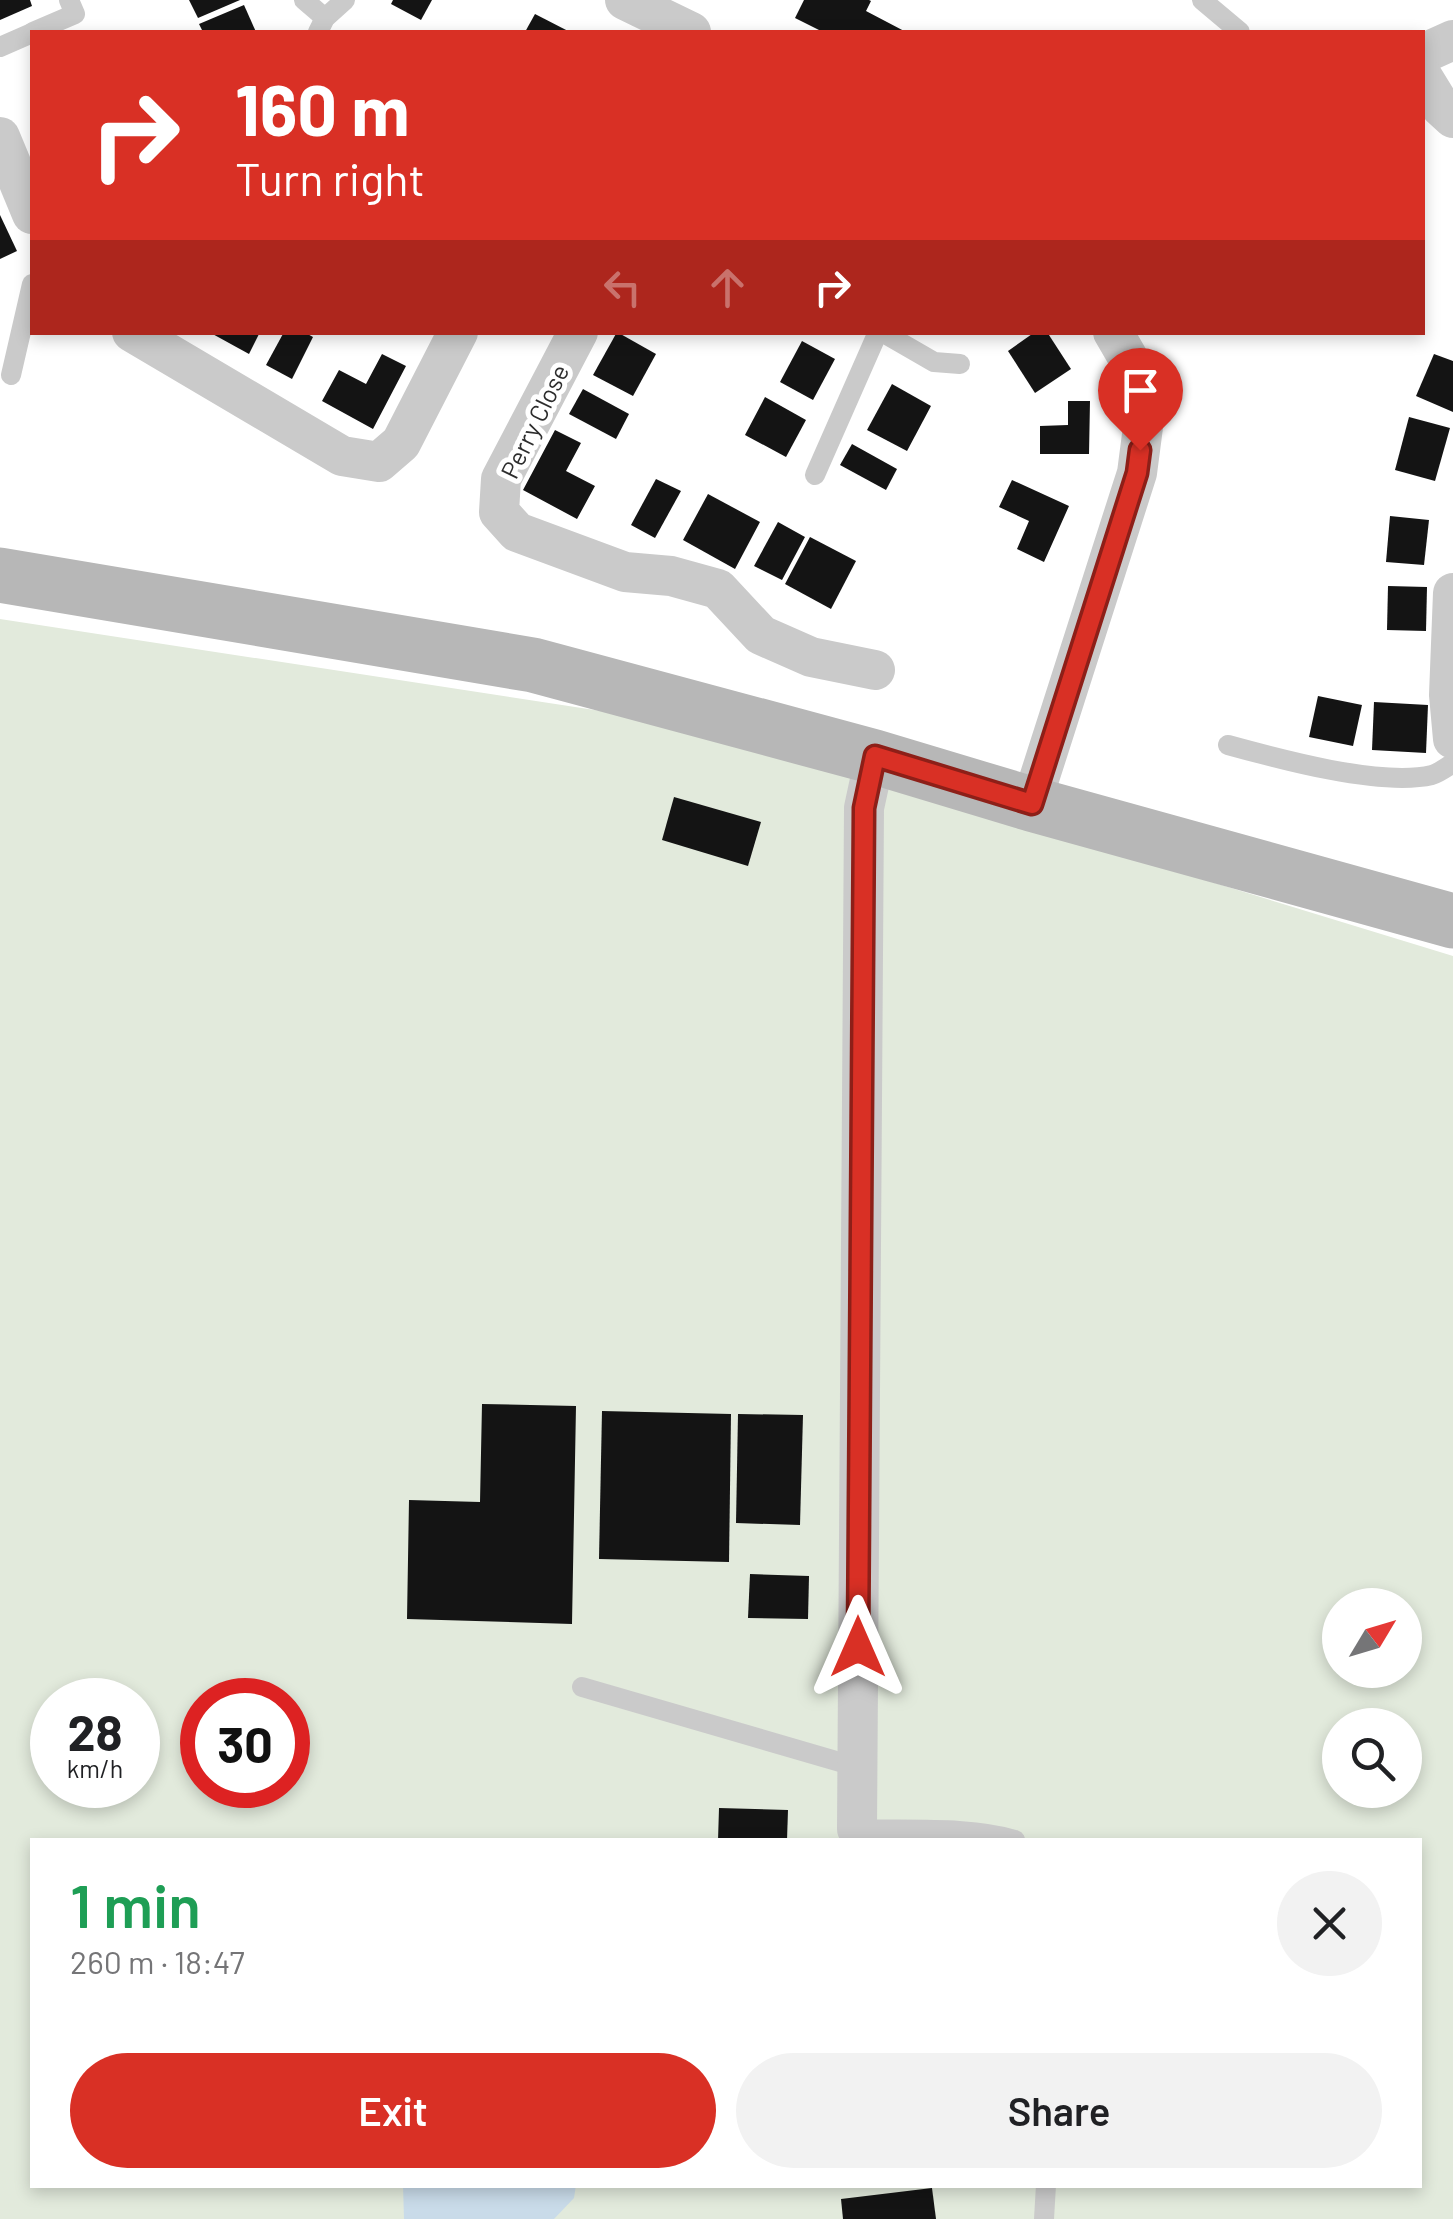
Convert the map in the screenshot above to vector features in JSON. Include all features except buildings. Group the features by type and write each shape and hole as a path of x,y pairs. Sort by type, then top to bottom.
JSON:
{"street":[{"path":"624,12 686,19"},
{"path":"1425,53 1453,40"},
{"path":"1425,81 1441,108 1453,118"},
{"path":"0,137 30,209"},
{"path":"137,335 342,456 379,462 401,444 456,335"},
{"name":"Perry Close","path":"576,335 501,479 500,512 508,522 517,532 624,572 670,576 718,589 754,628 773,641 811,657 875,670"},
{"path":"1032,804 1137,473 1143,427 1135,370 1115,335"},
{"path":"0,575 533,665 875,756 1032,804 1453,921"},
{"path":"1453,593 1449,695 1453,738"},
{"path":"857,1835 864,808 875,756"}],"lane":[{"path":"40,30 75,14 69,0"},
{"path":"304,0 321,26 344,0"},
{"path":"1202,0 1238,30"},
{"path":"0,47 30,34"},
{"path":"11,375 30,293"},
{"path":"815,474 879,335"},
{"path":"885,335 934,362 960,364"},
{"path":"1228,745 1305,766 1398,777 1434,774 1453,763"},
{"path":"582,1687 857,1766"},
{"path":"857,1835 1008,1838"},
{"path":"1044,2219 1046,2188"}],"shaded area":[{"path":"0,619 706,727 1453,956 1453,2219 0,2219"}],"water":[{"path":"403,2188 576,2188 574,2198 554,2219 404,2219"}],"route":[{"path":"858,1647 864,808 875,756 1032,804 1137,473 1140,450"}]}
